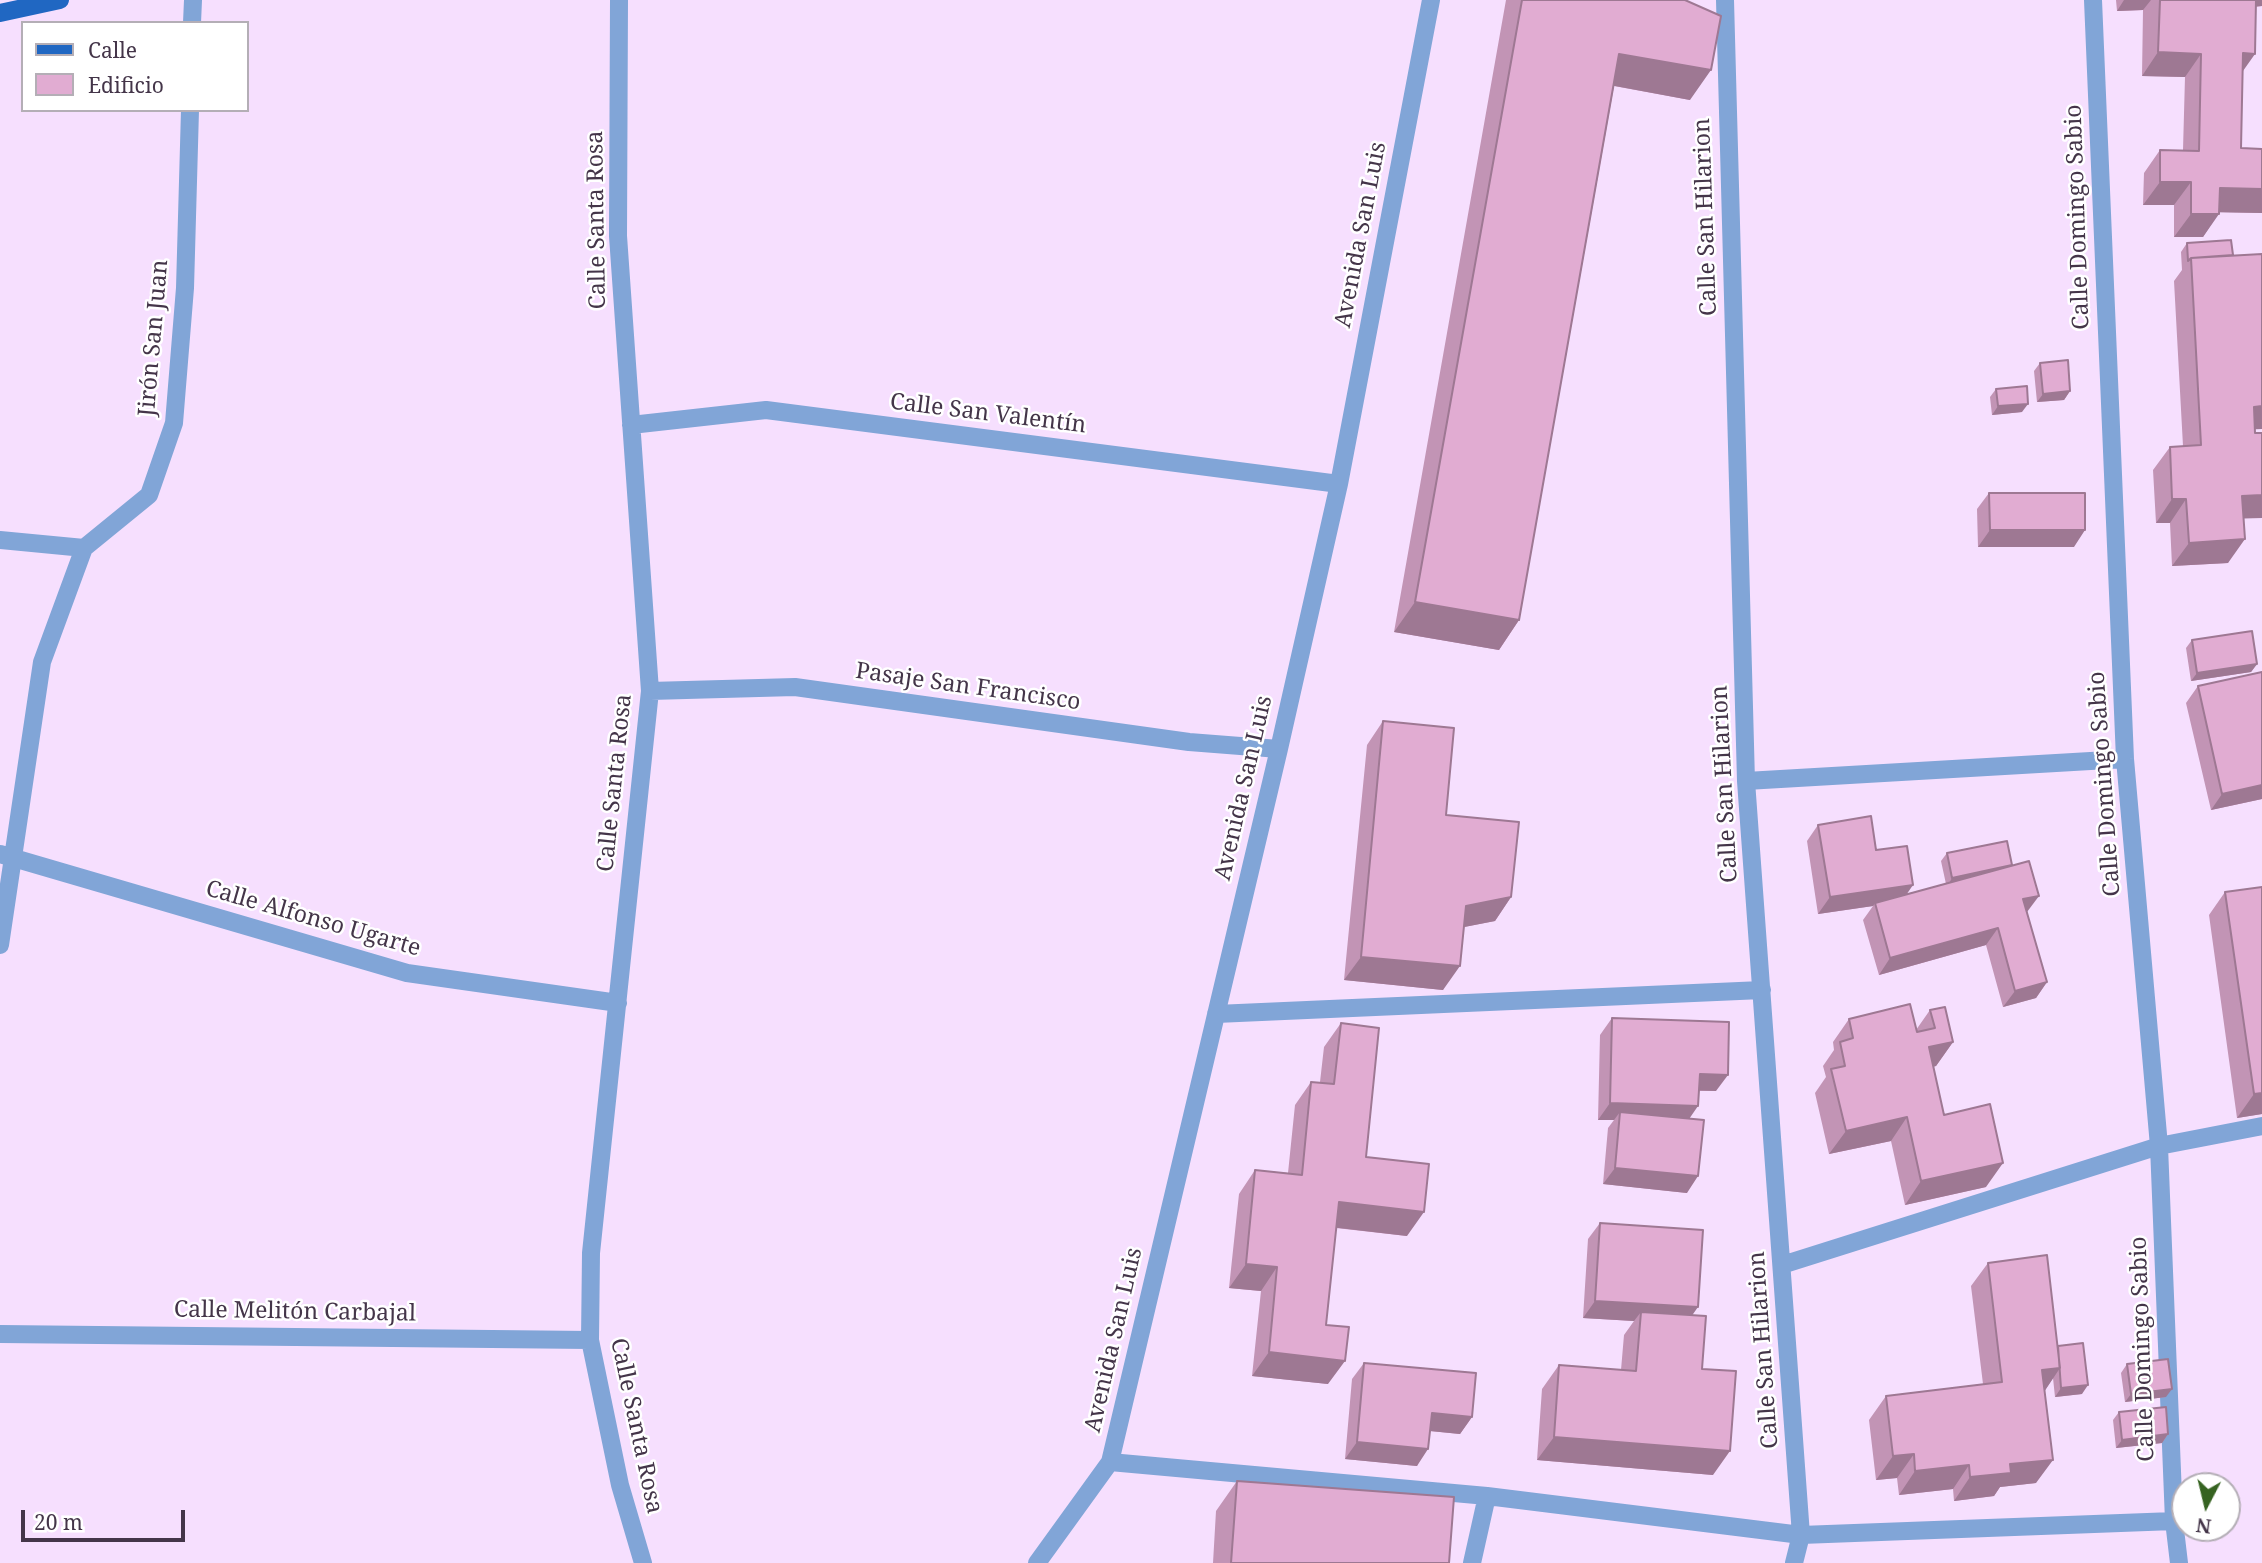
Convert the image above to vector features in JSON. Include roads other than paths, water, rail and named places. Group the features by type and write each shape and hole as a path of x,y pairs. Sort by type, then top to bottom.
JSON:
{"main road":[{"path":"0,13 61,0"}],"street":[{"path":"192,0 192,21"},
{"name":"Calle Santa Rosa","path":"619,0 618,236 650,691 591,1253 590,1340 620,1485 643,1563"},
{"name":"Avenida San Luis","path":"1037,1563 1110,1462 1339,484 1431,0"},
{"name":"Calle San Hilarion","path":"1725,0 1746,781 1801,1535 1794,1563"},
{"name":"Calle Domingo Sabio","path":"2093,0 2125,759 2159,1146 2172,1472"},
{"name":"Jirón San Juan","path":"84,548 149,495 173,423 186,288 190,112"},
{"name":"Calle San Valentín","path":"631,425 766,410 1339,484"},
{"path":"0,540 84,548 42,662 7,855 0,945"},
{"name":"Pasaje San Francisco","path":"650,691 794,687 1189,742 1279,749"},
{"path":"1746,781 2125,759"},
{"name":"Calle Alfonso Ugarte","path":"7,855 407,974 618,1003"},
{"path":"1216,1014 1762,989"},
{"path":"1782,1265 2159,1146 2262,1126"},
{"name":"Calle Melitón Carbajal","path":"0,1334 590,1340"},
{"path":"1110,1462 1487,1496 1801,1535 2171,1521"},
{"path":"1472,1563 1487,1496"},
{"name":"Calle Domingo Sabio","path":"2176,1542 2179,1563"}]}
